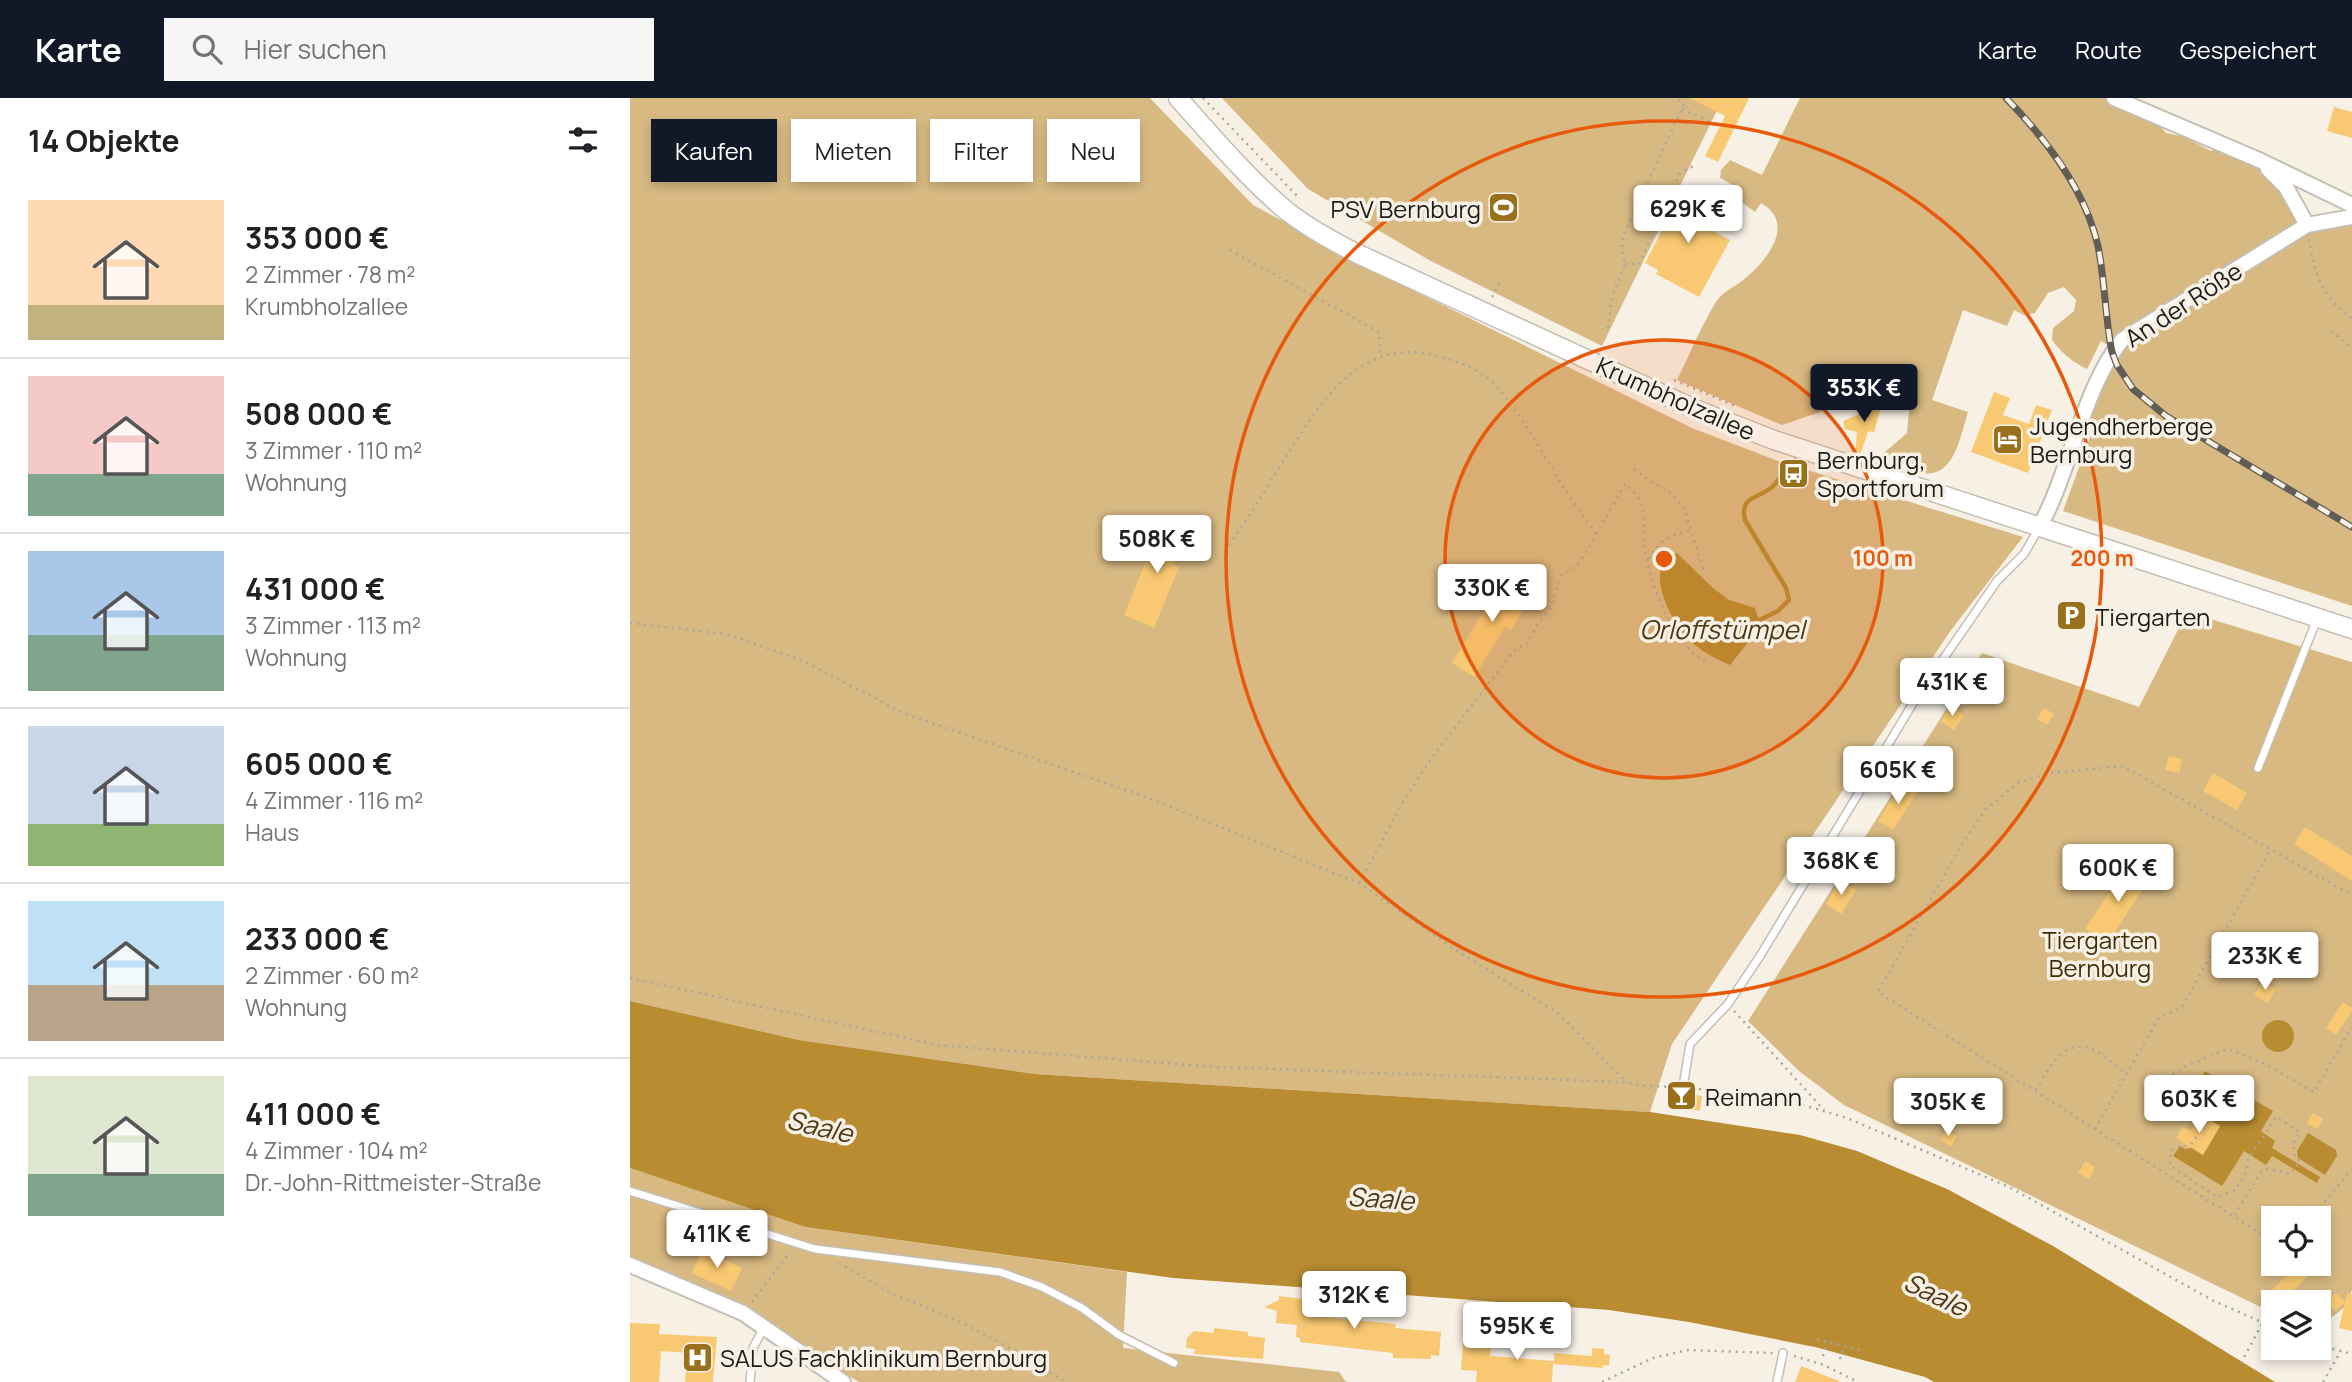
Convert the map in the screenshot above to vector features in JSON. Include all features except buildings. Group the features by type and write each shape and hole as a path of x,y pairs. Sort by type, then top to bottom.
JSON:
{"street":[{"name":"Krumbholzallee","path":"1178,98 1281,206 1318,233 1358,254 1714,417 1799,449 2352,629"},
{"path":"2115,98 2259,160 2352,205"},
{"path":"2259,160 2286,187 2307,225"},
{"name":"An der Röße","path":"2039,528 2052,504 2102,369 2122,340 2307,225 2352,217"},
{"path":"630,1265 743,1313 843,1382"}],"lane":[{"path":"1683,1087 1690,1044 1728,1004 1760,956 1915,700 1997,580 2024,554 2039,528"},
{"path":"2258,768 2318,618"},
{"path":"630,1191 815,1249 1000,1272 1042,1287 1082,1308 1119,1335 1174,1363"},
{"path":"750,1382 753,1348 764,1326"},
{"path":"1777,1382 1783,1353"}],"path":[{"path":"1203,98 1308,206"},
{"path":"1608,328 1612,297 1625,264 1623,236 1684,104 1676,98"},
{"path":"1682,108 1716,124"},
{"path":"1625,264 1639,264 1681,173 1697,164"},
{"path":"2307,225 2313,270 2336,308 2352,318"},
{"path":"1230,250 1378,332 1380,357"},
{"path":"1492,297 1501,279"},
{"path":"2331,331 2352,348"},
{"path":"1228,545 1315,410 1357,368 1380,357 1423,352 1467,365 1498,388 1520,417 1596,534"},
{"path":"1634,469 1651,482 1668,490 1684,509 1704,572"},
{"path":"1359,883 1404,800 1433,756 1510,656 1517,648 1528,643 1535,628 1551,607 1561,576 1576,566 1625,484 1641,501 1645,547 1660,601 1679,635 1697,658 1710,664"},
{"path":"1648,560 1664,540 1691,531"},
{"path":"630,623 726,634 774,650 803,661 903,713 1146,797 1359,883 1460,953 1558,1013 1626,1082"},
{"path":"2261,1233 1878,992 1959,849 1986,810 2018,783 2049,773 2123,766 2352,895"},
{"path":"2095,1129 2158,1019 2182,1007 2271,849"},
{"path":"630,978 938,1045 1215,1067 1626,1082 1789,1101 1847,1118 2009,1186 2214,1301 2261,1321"},
{"path":"1728,1004 1826,1112"},
{"path":"2235,1216 2260,1173 2267,1169 2291,1174 2296,1170 2300,1161 2295,1158 2293,1143 2301,1132 2276,1117 2248,1160 2247,1171 2235,1190 2217,1197 2170,1166 2171,1151 2177,1147 2191,1145 2206,1122 2207,1115 2207,1112 2175,1089 2173,1074 2228,1049 2265,1064 2314,1092 2352,1027"},
{"path":"2036,1091 2052,1064 2063,1053 2075,1047 2086,1047 2126,1074"},
{"path":"2321,1206 2352,1169"},
{"path":"743,1313 796,1243"},
{"path":"815,1249 891,1293 958,1321 1016,1351 1066,1382"},
{"path":"2241,1363 2261,1326"},
{"path":"1817,1339 1860,1350"},
{"path":"1823,1356 1827,1342"},
{"path":"1840,1359 1844,1346"},
{"path":"2331,1348 2352,1354"},
{"path":"1602,1382 1653,1358 1688,1350 1783,1353 1824,1365 1858,1382"},
{"path":"2323,1382 2341,1351"}],"green space":[{"path":"630,98 1150,98 1253,205 1396,282 1692,428 1778,461 2023,537 1951,630 1672,1044 1650,1112 1035,1074 799,1040 630,1001"},
{"name":"PSV Bernburg","path":"1222,98 1723,98 1602,346 1429,260 1308,189"},
{"path":"1800,98 2128,98 2152,117 2166,133 2185,137 2211,151 2218,146 2259,164 2306,224 2352,226 2352,606 2063,511 2095,424 2092,415 2109,368 2119,352 2101,341 2087,369 2056,345 2052,340 2053,328 2074,311 2076,300 2064,287 2048,293 2035,313 2024,315 2014,310 2007,326 1963,310 1932,400 1968,412 1954,455 1940,470 1930,473 1918,472 1884,453 1907,433 1911,392 1885,367 1820,393 1826,410 1782,425 1677,380 1716,302 1760,264 1774,243 1777,232 1777,222 1772,212 1761,203 1755,212 1732,195 1735,186 1720,178 1721,170 1730,160 1762,175"},
{"name":"Tiergarten Bernburg","path":"2187,612 2352,662 2352,1290 2345,1307 2331,1318 2331,1290 2261,1290 2261,1307 1844,1105 1799,1071 1748,1021 1982,653 2139,707"},
{"path":"630,1168 805,1227 1127,1272 1123,1348 1339,1372 1346,1382 859,1382 706,1288 630,1256"}],"water":[{"name":"Orloffstümpel","path":"1677,553 1729,600 1755,608 1761,626 1730,665 1695,645 1672,617 1660,578 1661,567 1667,558"},
{"name":"Saale","path":"630,1001 799,1040 1035,1074 1650,1112 1800,1135 1857,1151 1947,1189 2053,1246 2275,1382 1934,1382 1925,1377 1815,1347 1689,1322 1609,1310 1173,1278 805,1227 630,1168"},
{"path":"2278,1020 2289,1025 2294,1036 2289,1047 2278,1052 2267,1047 2262,1036 2267,1025"},
{"path":"2205,1071 2273,1111 2261,1131 2275,1141 2272,1148 2320,1177 2317,1183 2272,1156 2266,1165 2244,1151 2222,1186 2173,1156 2180,1146 2191,1148 2203,1155 2220,1126 2207,1118 2210,1111 2189,1097"},
{"path":"2308,1133 2336,1150 2337,1156 2325,1175 2298,1158 2297,1151"}],"waterway":[{"path":"1757,621 1778,611 1789,600 1786,588 1745,520 1745,506 1752,498 1773,486 1795,460"}],"railway":[{"path":"2006,98 2049,148 2084,205 2098,246 2112,352 2133,389 2166,416 2352,527"}],"place":[{"name":"PSV Bernburg","path":"1504,208"},
{"name":"Jugendherberge Bernburg","path":"2007,439"},
{"name":"Bernburg, Sportforum","path":"1794,473"},
{"name":"Tiergarten","path":"2072,616"},
{"name":"Reimann","path":"1682,1096"},
{"name":"SALUS Fachklinikum Bernburg","path":"697,1357"}]}
